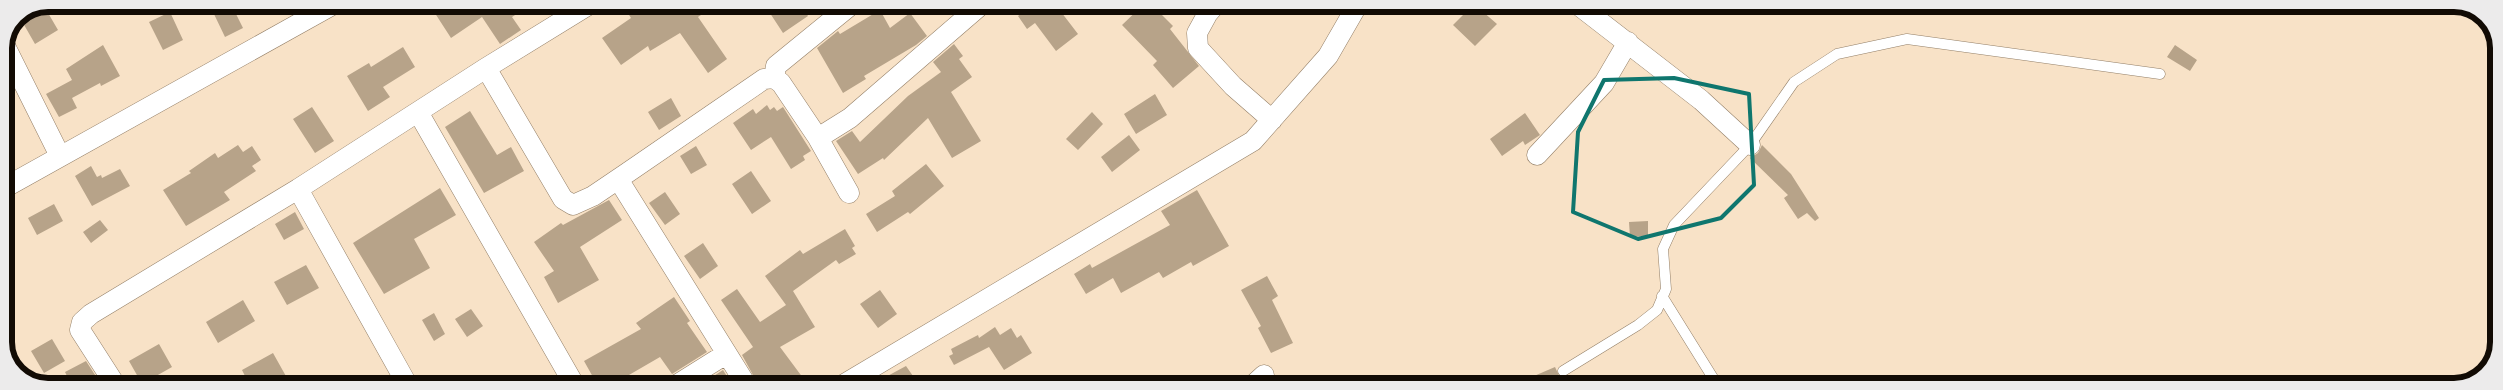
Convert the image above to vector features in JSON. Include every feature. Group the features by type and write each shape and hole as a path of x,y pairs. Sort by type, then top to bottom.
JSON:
{"street":[{"path":"12,183 319,12"},
{"path":"110,377 80,330 82,322 91,314 298,189 577,12"},
{"path":"774,78 776,66 842,12"},
{"path":"818,138 850,118 972,12"},
{"path":"1208,12 1197,33 1198,48 1233,86 1272,120"},
{"path":"857,377 1253,141 1328,56 1353,13"},
{"path":"1589,13 1701,100 1750,145"},
{"path":"1537,155 1604,83 1628,42"},
{"path":"12,60 60,156"},
{"path":"486,68 563,199 573,205 593,196 764,79 774,78 781,83 818,138 849,193"},
{"path":"418,112 570,377"},
{"path":"618,179 741,377"},
{"path":"298,189 403,377"},
{"path":"689,377 726,354"}],"lane":[{"path":"1563,371 1638,325 1657,310 1666,289 1663,249 1674,225 1750,145 1794,82 1837,54 1907,38 2160,74"},
{"path":"1662,296 1713,378"}],"highlighted area":[{"path":"1674,78 1749,94 1754,185 1721,218 1638,239 1573,212 1578,132 1604,80"}],"building":[{"path":"48,12 58,30 35,44 23,23 35,15"},
{"path":"170,12 183,40 163,50 149,22"},
{"path":"213,12 235,12 243,28 225,37"},
{"path":"434,12 519,12 512,17 521,30 500,44 482,17 451,38"},
{"path":"627,12 700,12 701,15 698,17 727,59 708,73 680,33 650,51 648,46 621,65 602,38 631,18"},
{"path":"769,12 806,12 808,16 783,33"},
{"path":"876,12 881,12 890,28 910,13 927,36 916,45 864,76 866,79 843,93 817,48 838,31 840,34"},
{"path":"1023,12 1061,12 1078,34 1056,51 1035,23 1027,29 1018,16"},
{"path":"1135,12 1159,12 1173,26 1170,29 1199,66 1173,88 1153,65 1157,61 1122,25"},
{"path":"1465,13 1484,13 1497,24 1475,46 1453,25"},
{"path":"954,44 963,56 959,59 972,77 951,92 981,141 952,158 928,118 884,160 883,158 858,174 836,141 852,131 860,142 908,96 941,72 933,62"},
{"path":"103,45 120,76 101,86 100,83 72,98 77,108 59,117 46,94 72,80 66,69"},
{"path":"2175,45 2197,60 2190,71 2167,57"},
{"path":"403,47 415,67 383,87 390,97 368,111 347,76 369,63 371,67"},
{"path":"1155,94 1167,115 1136,134 1124,114"},
{"path":"671,98 681,116 659,130 648,112"},
{"path":"767,105 770,110 774,107 777,111 783,107 811,151 803,156 805,160 791,169 771,137 751,150 733,123 753,109 756,114"},
{"path":"312,107 334,141 315,153 293,119"},
{"path":"470,111 497,155 511,147 524,171 484,193 445,127"},
{"path":"1092,112 1103,124 1078,150 1066,139"},
{"path":"1525,113 1540,135 1525,145 1523,141 1502,156 1490,139"},
{"path":"1129,135 1140,150 1112,172 1101,157"},
{"path":"238,145 243,152 252,146 261,160 252,166 256,171 224,192 230,200 186,226 163,190 191,173 189,171 215,153 218,158"},
{"path":"1762,145 1791,174 1819,218 1815,221 1807,213 1798,219 1784,198 1788,195 1750,158 1758,153"},
{"path":"696,146 707,165 691,174 680,156"},
{"path":"926,164 944,186 910,214 908,212 877,232 866,214 895,196 892,191"},
{"path":"91,166 97,177 101,175 102,178 120,169 130,186 92,206 75,176"},
{"path":"751,171 771,201 752,214 732,184"},
{"path":"440,188 456,215 414,239 430,268 384,294 353,243"},
{"path":"1197,190 1229,246 1193,266 1191,262 1163,278 1159,272 1121,293 1113,278 1086,294 1074,274 1090,264 1092,268 1170,225 1161,211"},
{"path":"665,192 680,214 665,225 649,203"},
{"path":"609,200 622,220 580,247 599,280 558,303 544,277 554,271 534,242 561,223 563,225"},
{"path":"54,204 63,221 37,235 28,218"},
{"path":"295,212 304,229 284,240 275,224"},
{"path":"100,220 108,230 91,243 83,232"},
{"path":"1648,221 1648,236 1630,237 1629,222"},
{"path":"845,229 855,246 852,248 856,254 839,264 836,260 793,291 815,327 780,347 803,377 754,377 742,355 753,347 721,300 737,289 760,322 786,305 765,276 800,250 803,254"},
{"path":"703,243 718,266 700,279 684,256"},
{"path":"306,265 319,288 287,305 274,282"},
{"path":"1267,276 1278,296 1272,300 1293,343 1271,353 1258,328 1261,326 1241,290"},
{"path":"880,290 897,314 878,328 860,304"},
{"path":"674,297 690,321 687,323 707,352 672,374 660,357 625,377 593,377 584,361 641,329 636,323"},
{"path":"243,300 255,321 218,343 206,322"},
{"path":"471,309 483,326 467,337 455,319"},
{"path":"434,313 445,334 434,341 422,320"},
{"path":"995,327 1000,335 1011,328 1017,338 1021,335 1032,353 1004,370 989,347 954,365 949,356 953,354 951,349 978,335 979,338"},
{"path":"52,339 65,361 44,373 31,351"},
{"path":"159,344 172,367 154,377 138,377 129,361"},
{"path":"273,353 286,377 246,377 242,370"},
{"path":"86,361 96,377 68,377 65,372"},
{"path":"906,366 914,377 885,377"},
{"path":"1555,367 1560,378 1535,378 1534,376"},
{"path":"723,370 728,377 712,377"}]}
